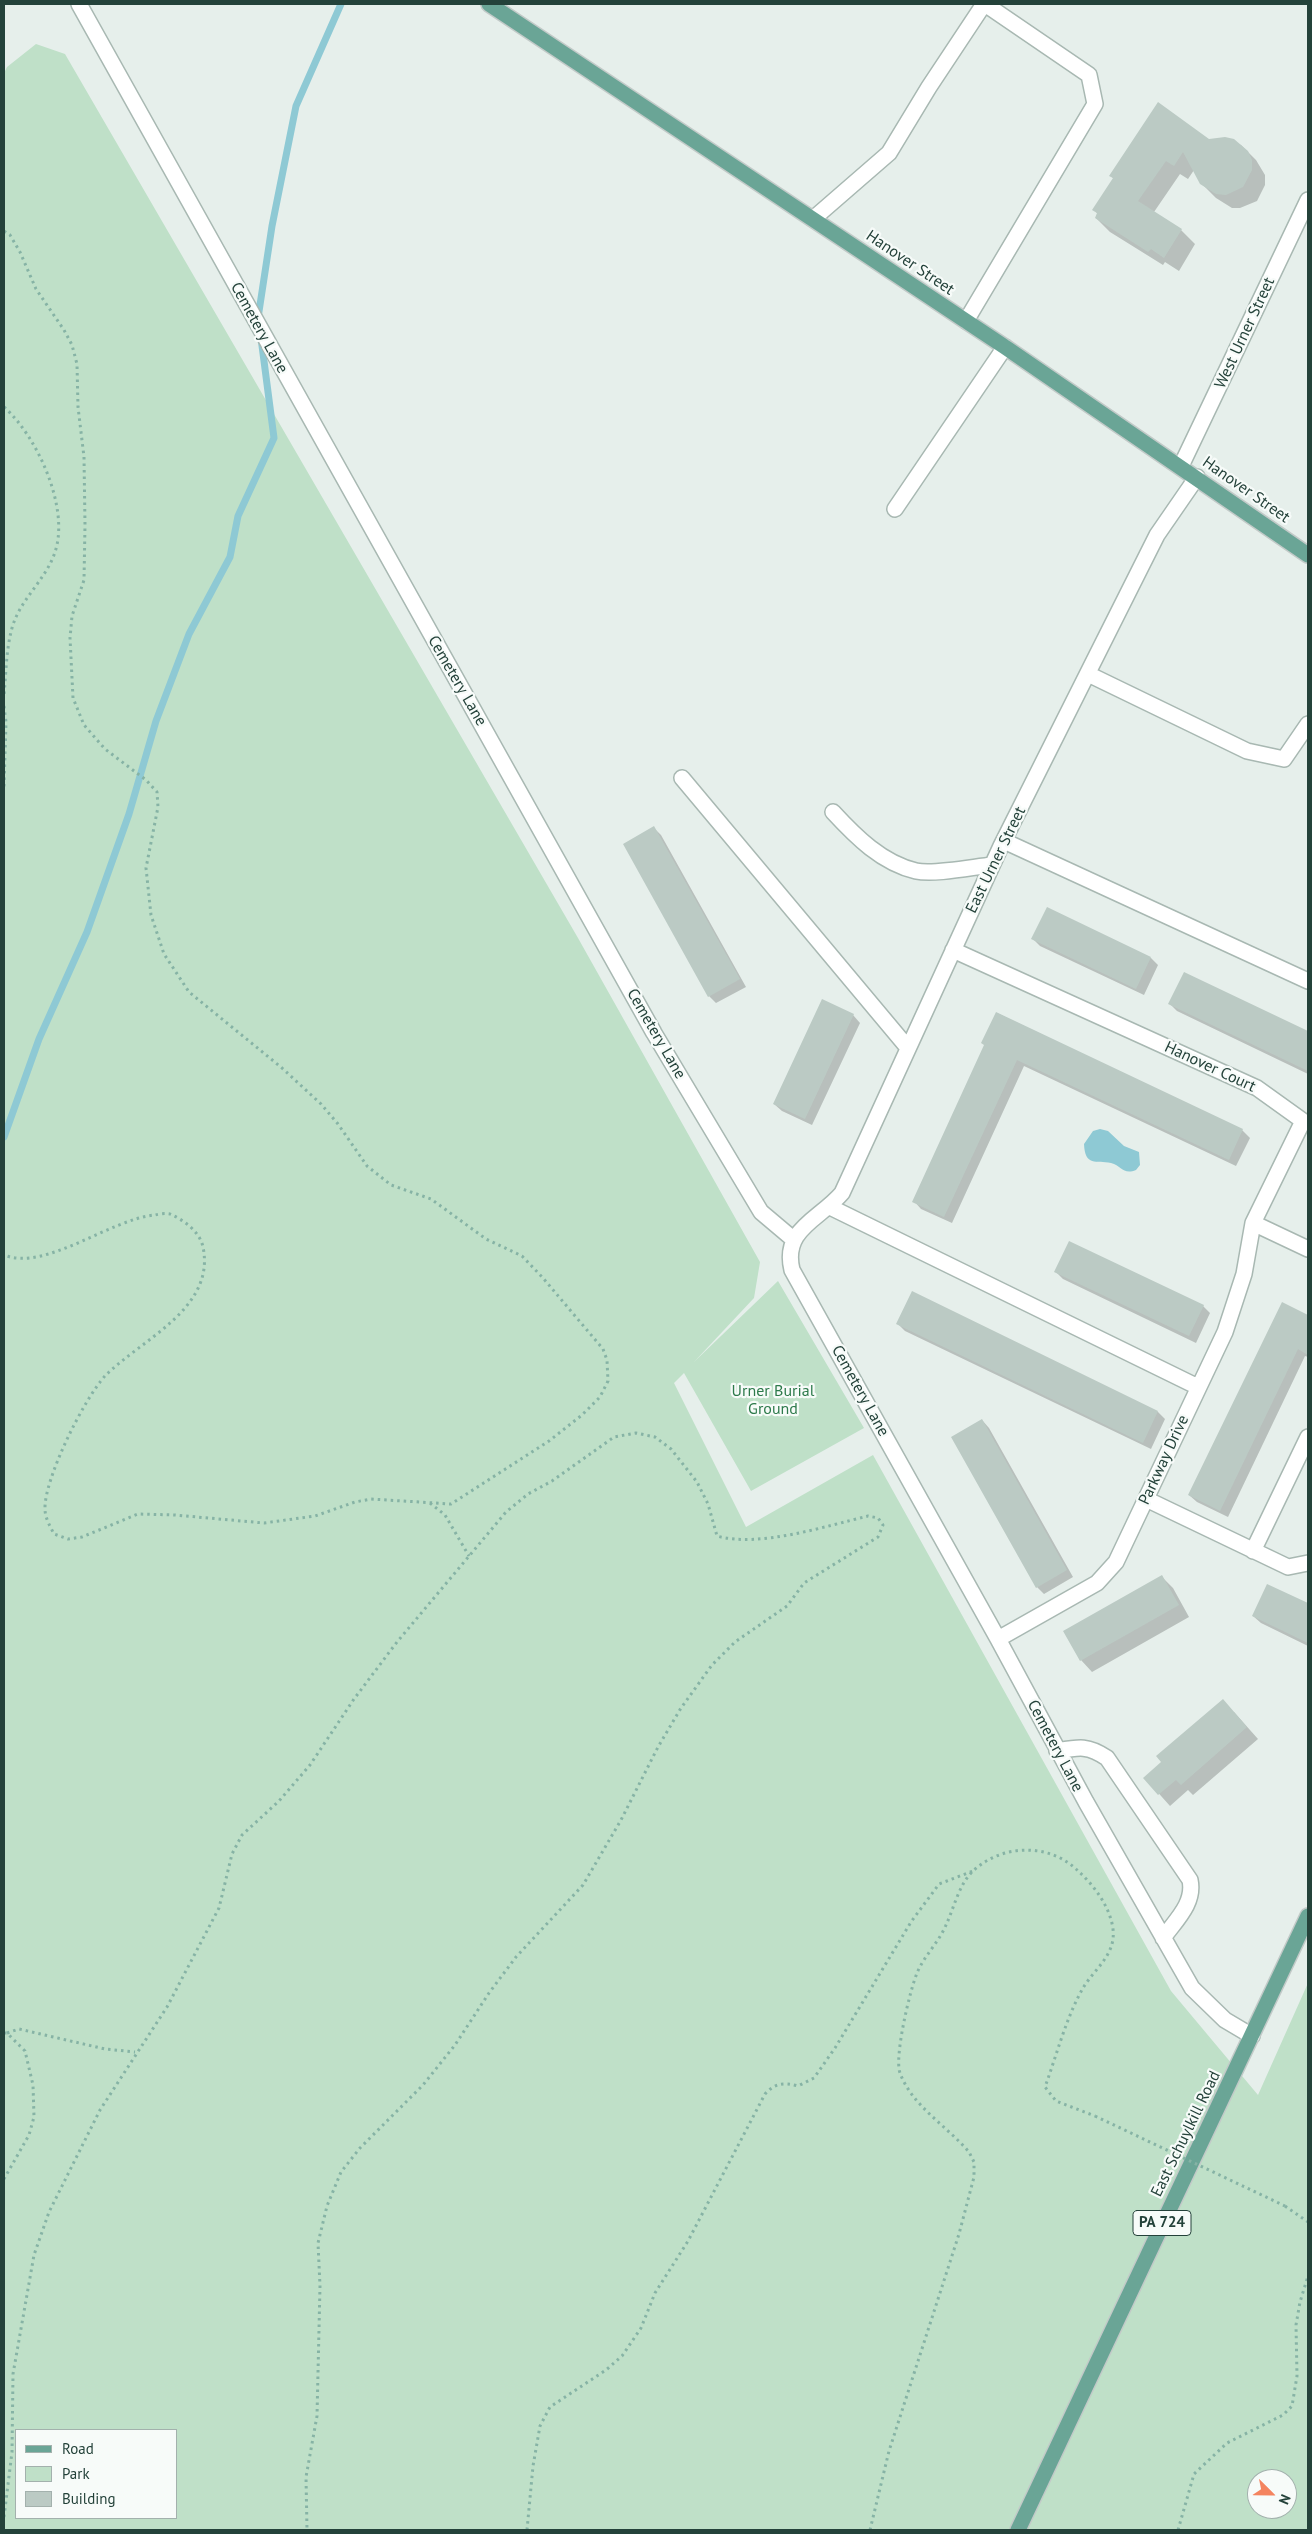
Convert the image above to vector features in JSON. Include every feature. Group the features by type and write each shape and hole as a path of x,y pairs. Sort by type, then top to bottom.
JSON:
{"main road":[{"name":"Hanover Street","path":"489,4 1005,347 1308,555"},
{"name":"East Schuylkill Road","path":"1018,2530 1120,2310 1308,1916"}],"street":[{"name":"Cemetery Lane","path":"79,4 654,1033 761,1212 793,1239 789,1256 792,1270 998,1639 1057,1751 1163,1938 1192,1988 1201,1998 1225,2020 1252,2036"},
{"path":"813,219 889,154 929,86 984,4 1089,75 1095,104 966,321"},
{"name":"West Urner Street","path":"1181,466 1308,200"},
{"path":"895,508 1005,347"},
{"name":"East Urner Street","path":"793,1239 798,1232 830,1207 842,1193 992,865 1157,535 1197,477"},
{"path":"1088,674 1247,751 1284,759 1308,724"},
{"path":"682,778 908,1048"},
{"path":"833,812 856,837 888,860 917,871 992,865"},
{"path":"1004,841 1308,981"},
{"name":"Hanover Court","path":"953,950 1257,1088 1306,1122 1254,1223"},
{"path":"830,1207 1198,1386"},
{"path":"1254,1223 1308,1250"},
{"name":"Parkway Drive","path":"998,1639 1097,1583 1116,1562 1225,1332 1244,1274 1254,1223"},
{"path":"1253,1551 1308,1437"},
{"path":"1146,1499 1288,1567 1308,1563"},
{"path":"1057,1751 1080,1747 1094,1749 1107,1758 1190,1880 1193,1891 1188,1904 1163,1938"}],"path":[{"path":"4,231 10,235 20,252 36,290 64,330 72,346 77,364 78,407 84,457 85,525 84,580 72,616 70,638 73,698 84,725 104,749 128,769 146,780 157,792 158,807 146,868 150,915 164,954 189,992 282,1068 321,1104 338,1124 367,1166 391,1185 431,1199 486,1239 510,1249 531,1263 603,1349 607,1360 608,1382 600,1397 582,1415 549,1442 451,1504 371,1499 355,1502 314,1516 264,1523 175,1515 138,1514 82,1537 68,1539 54,1534 45,1510 47,1493 70,1434 83,1409 106,1376 180,1314 192,1299 202,1279 205,1256 201,1240 190,1226 168,1214 124,1221 108,1230 40,1256 18,1258 4,1255"},
{"path":"4,407 15,417 44,465 59,515 55,553 21,606 12,628 4,696"},
{"path":"4,706 6,722 4,787"},
{"path":"4,2517 12,2452 13,2374 34,2255 49,2212 100,2110 135,2052 167,2007 219,1908 232,1854 242,1836 279,1800 310,1765 354,1699 397,1642 506,1512 528,1494 552,1481 614,1437 636,1433 655,1437 671,1449 686,1466 697,1482 708,1504 717,1536 728,1539 788,1535 868,1516 878,1518 883,1524 878,1537 804,1583 787,1606 735,1642 712,1665 681,1708 658,1747 621,1820 583,1884 516,1957 455,2044 423,2085 360,2148 341,2172 326,2206 318,2243 320,2286 317,2416 306,2477 307,2530"},
{"path":"430,1503 445,1515 469,1556"},
{"path":"527,2530 533,2466 540,2426 550,2407 606,2370 622,2356 640,2328 655,2293 688,2241 765,2094 772,2086 786,2083 798,2086 814,2078 835,2048 911,1922 939,1884 973,1871 1001,1854 1032,1849 1057,1855 1074,1867 1091,1883 1104,1902 1113,1929 1111,1951 1084,1988 1069,2019 1045,2086 1056,2101 1095,2116 1285,2206 1308,2222"},
{"path":"870,2530 889,2451 959,2234 974,2178 974,2162 969,2152 910,2093 899,2071 900,2041 917,1973 945,1928 963,1885 973,1871"},
{"path":"5,2033 19,2030 105,2049 135,2052"},
{"path":"4,2179 29,2135 34,2116 33,2086 25,2051 5,2033"},
{"path":"1178,2530 1194,2474 1228,2443 1283,2415 1292,2406 1297,2376 1296,2325 1300,2302 1308,2276"}],"green space":[{"name":"Urner Burial Ground","path":"36,44 65,54 578,938 760,1262 754,1298 694,1362 778,1281 864,1428 751,1491 684,1373 674,1383 746,1527 873,1455 1171,1991 1258,2095 1308,1983 1308,2530 4,2530 4,73 7,67"}],"water":[{"path":"1100,1129 1108,1131 1124,1146 1139,1152 1140,1165 1136,1170 1125,1171 1115,1164 1096,1162 1089,1159 1084,1144 1093,1131"}],"building":[{"path":"1158,102 1209,139 1225,137 1234,139 1248,151 1252,160 1252,170 1243,187 1226,195 1216,194 1200,184 1183,152 1174,166 1166,161 1138,201 1182,229 1164,258 1151,249 1148,252 1095,218 1097,213 1092,210 1113,178 1109,176"},
{"path":"654,826 740,979 708,997 623,844"},
{"path":"1047,907 1151,957 1136,989 1031,939"},
{"path":"1184,972 1308,1031 1308,1071 1168,1004"},
{"path":"822,999 854,1014 805,1119 773,1104"},
{"path":"996,1012 1243,1129 1229,1160 1017,1060 944,1217 912,1202 984,1045 981,1043"},
{"path":"1069,1241 1204,1305 1189,1336 1054,1272"},
{"path":"912,1291 1158,1411 1143,1443 896,1324"},
{"path":"1282,1302 1308,1315 1308,1355 1298,1349 1220,1511 1188,1495"},
{"path":"982,1419 1067,1570 1036,1588 951,1437"},
{"path":"1162,1575 1179,1605 1080,1661 1063,1631"},
{"path":"1267,1584 1308,1603 1308,1643 1252,1616"},
{"path":"1223,1699 1247,1727 1181,1785 1176,1780 1158,1795 1143,1778 1161,1762 1156,1756"}],"waterway":[{"path":"258,318 272,226 296,106 341,4"},
{"path":"4,1137 39,1039 87,932 129,814 156,721 189,634 230,557 238,516 274,438 261,338"}]}
